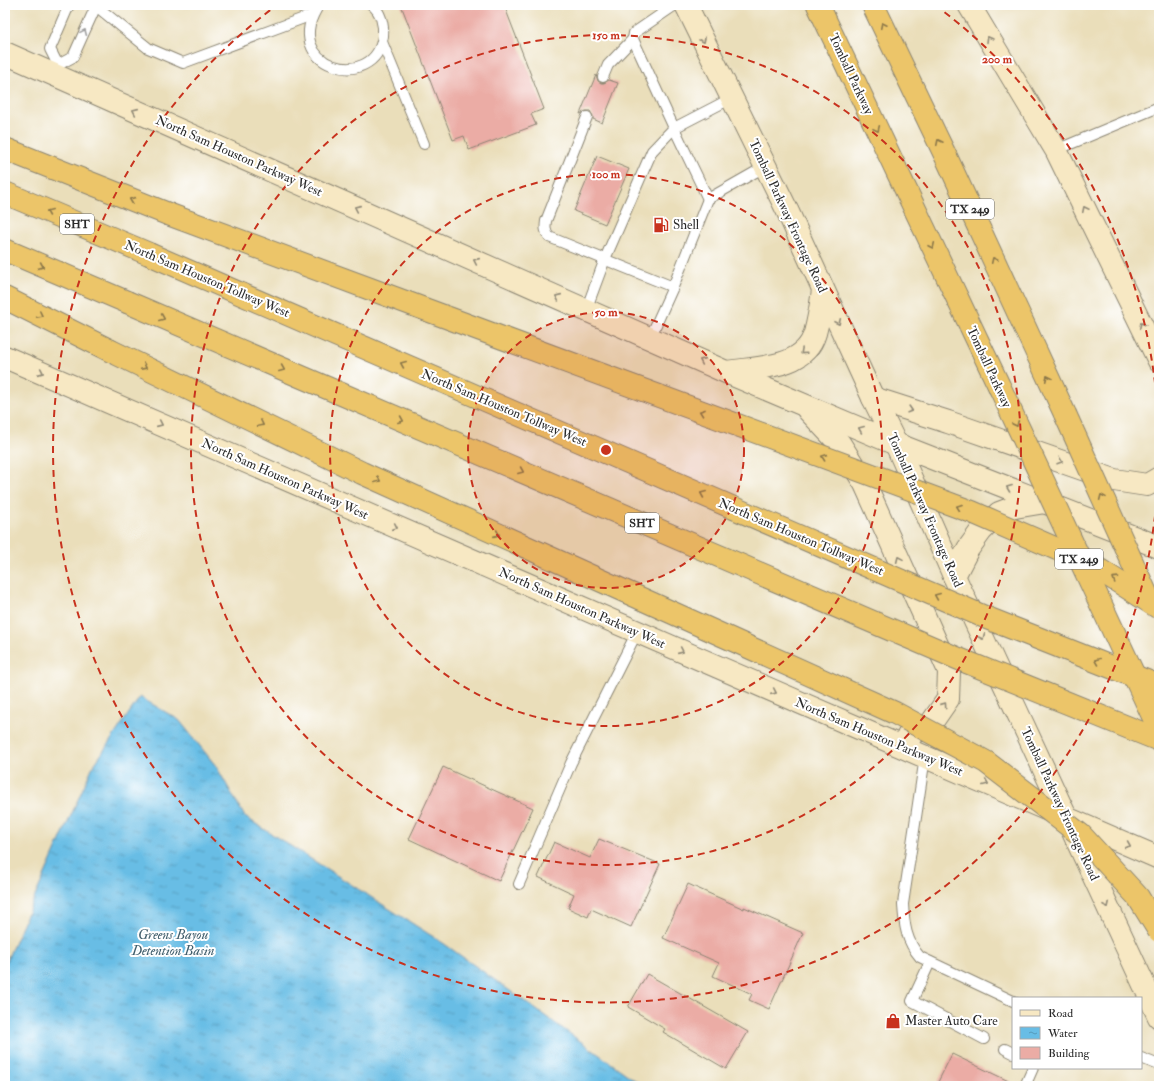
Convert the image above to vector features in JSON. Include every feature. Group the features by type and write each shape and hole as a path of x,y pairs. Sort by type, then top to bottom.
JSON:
{"highway":[{"name":"Tomball Parkway","path":"818,5 1000,388 1159,729"},
{"name":"TX 249","path":"873,5 1065,414 1159,622"},
{"path":"5,150 168,214 972,512 1089,562 1159,608"},
{"name":"North Sam Houston Tollway West","path":"5,193 149,254 987,618 1159,686"},
{"name":"SHT","path":"5,250 959,659 1159,740"},
{"path":"5,298 362,473 895,713 986,762 1081,835 1138,897 1159,931"}],"main road":[{"name":"Tomball Parkway Frontage Road","path":"686,5 788,210 823,290 896,444 954,576 1159,1017"},
{"path":"969,5 1056,150 1159,360"},
{"name":"North Sam Houston Parkway West","path":"5,53 55,70 726,372 896,444 1159,547"},
{"path":"726,372 774,365 796,358 808,349 815,334 823,290"},
{"name":"North Sam Houston Parkway West","path":"5,357 1066,819 1159,858"},
{"path":"873,398 948,422 1114,480 1147,485 1159,478"},
{"path":"800,403 840,444 865,484 949,672 948,699 930,725 907,737 877,736"},
{"path":"954,576 968,548 981,531 999,513 1016,507 1045,502"}],"lane":[{"path":"69,5 50,49 55,70 73,58 96,5 148,48 183,63 312,15"},
{"path":"319,5 312,15 309,27 310,40 314,51 322,60 333,66 345,69 357,67 368,62 376,53 382,42 384,30 381,18 372,5"},
{"path":"675,5 634,33 633,39 708,198"},
{"path":"603,77 608,65 633,39"},
{"path":"382,42 424,144"},
{"path":"586,310 605,259 652,151 674,128 732,98"},
{"path":"1056,150 1159,107"},
{"path":"587,117 545,228 546,233 549,237 673,287"},
{"path":"650,338 673,287 708,198 766,166"},
{"path":"519,884 571,763 637,632"},
{"path":"925,757 903,904 904,925 913,949 920,957 1012,1001"},
{"path":"930,962 912,1001 984,1039"},
{"path":"1142,1058 1159,1065"},
{"path":"1025,1086 1033,1069"}],"water":[{"name":"Greens Bayou Detention Basin","path":"140,697 179,720 216,766 245,817 443,943 643,1086 5,1086 5,964 92,768"}],"building":[{"path":"401,5 504,5 544,109 531,114 536,125 469,150 464,136 453,140"},
{"path":"596,75 598,81 601,83 609,80 618,83 602,123 593,119 590,111 580,114"},
{"path":"597,156 629,169 605,224 574,211"},
{"path":"443,767 533,808 499,881 409,839"},
{"path":"599,839 660,864 631,927 591,909 588,917 568,908 574,894 538,877 554,842 590,858"},
{"path":"688,884 803,933 769,1009 749,1000 752,994 713,976 719,963 663,938"},
{"path":"647,974 748,1032 726,1069 663,1032 665,1029 628,1007"},
{"path":"952,1054 1019,1086 936,1086"}],"place":[{"name":"Shell","path":"661,225"},
{"name":"Master Auto Care","path":"893,1021"}]}
